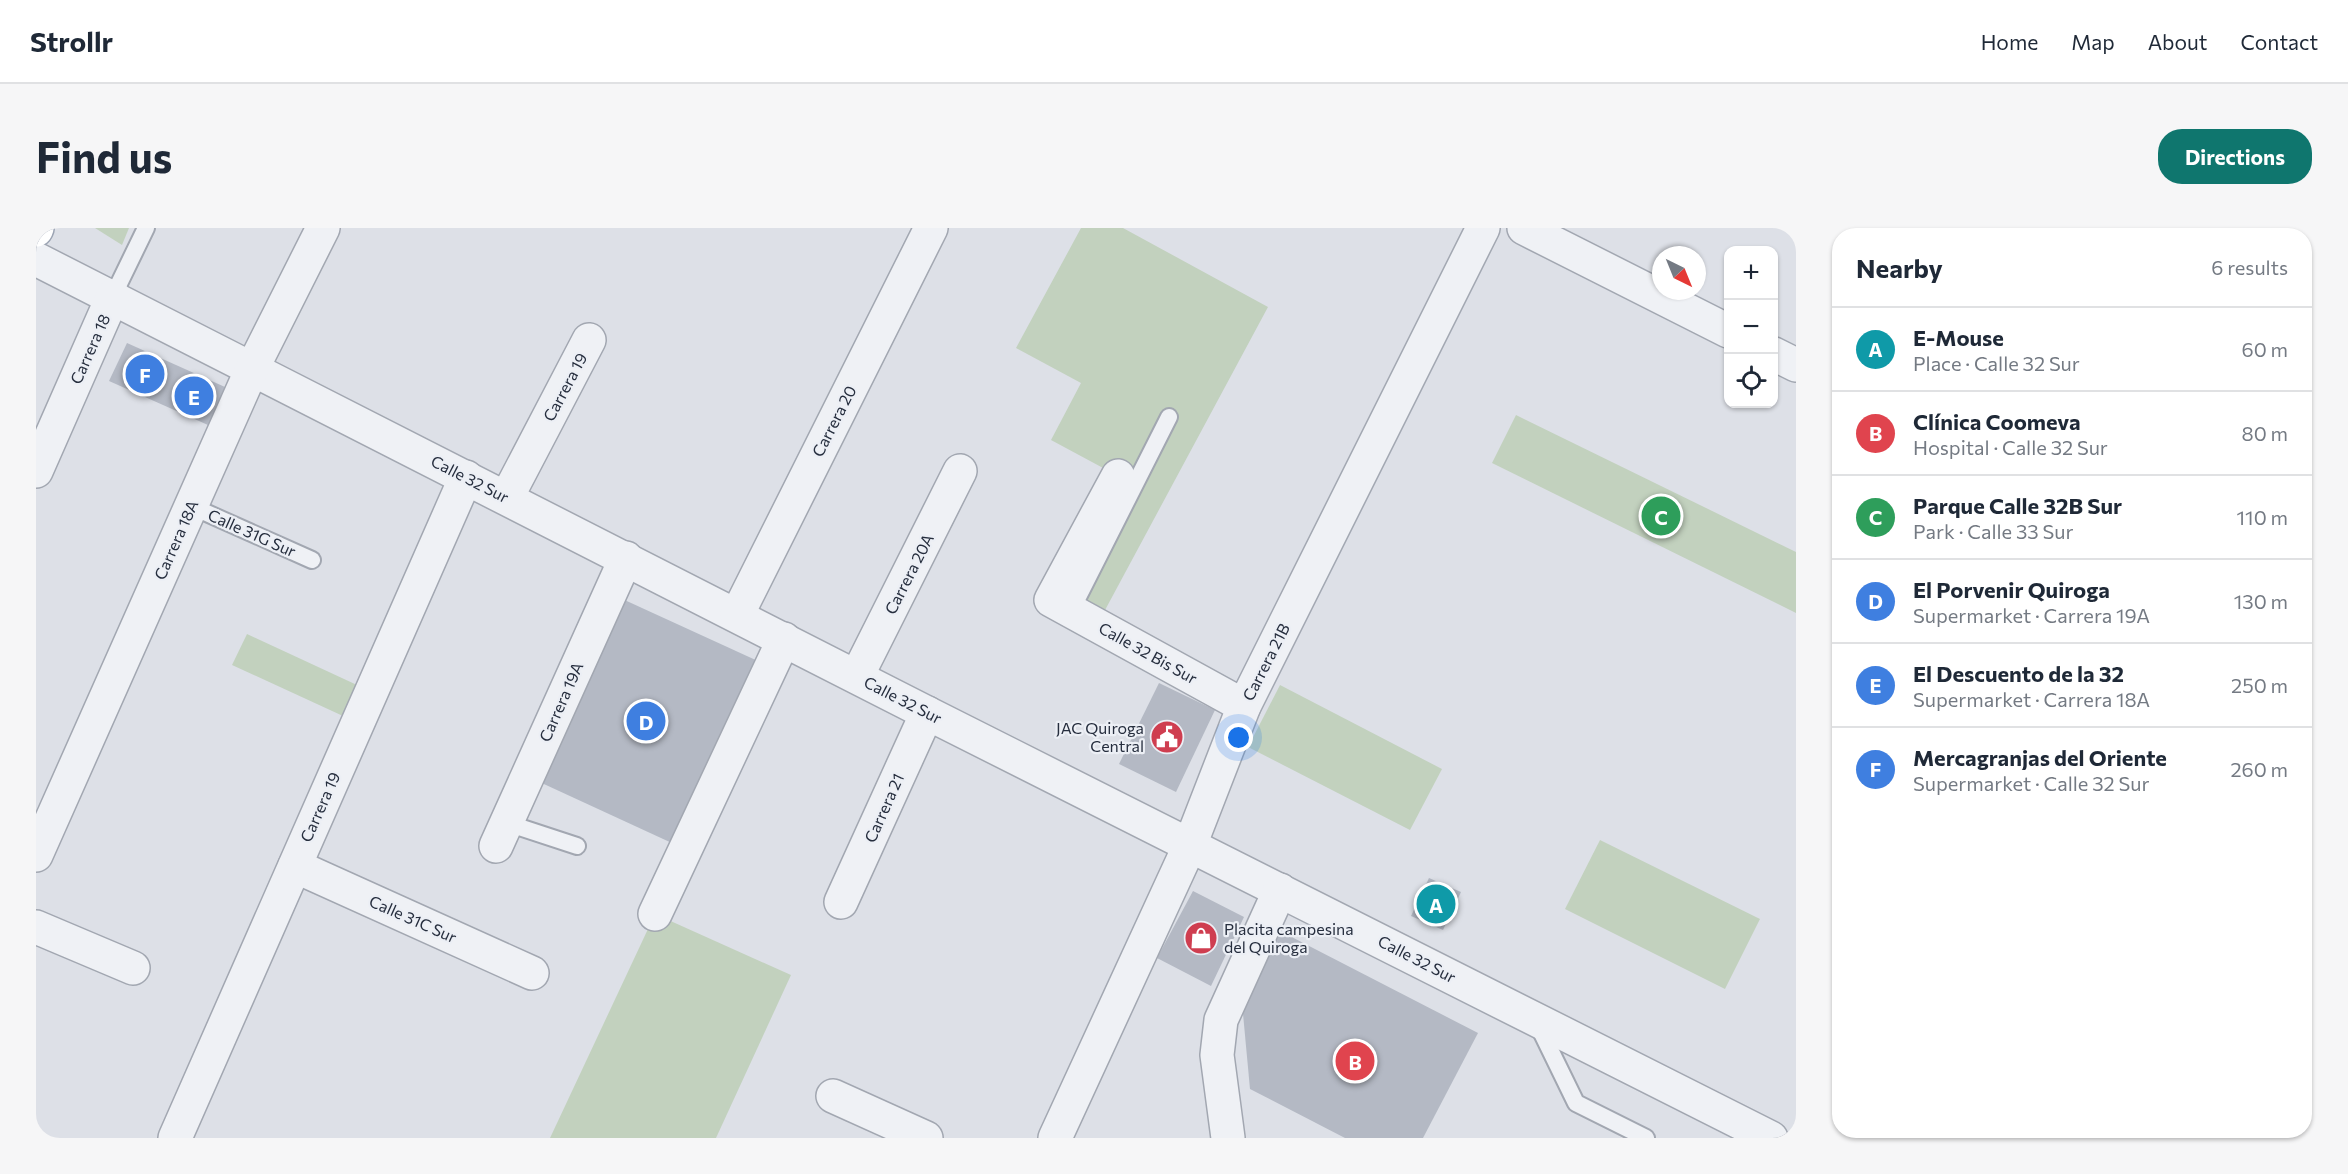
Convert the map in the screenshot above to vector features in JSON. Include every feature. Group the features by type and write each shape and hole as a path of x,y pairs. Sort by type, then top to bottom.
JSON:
{"street":[{"name":"Carrera 18A","path":"36,855 252,369 322,228"},
{"name":"Carrera 20","path":"736,615 931,228"},
{"name":"Carrera 21B","path":"1055,1138 1190,845 1244,706 1484,228"},
{"path":"1524,228 1724,329"},
{"name":"Calle 32 Sur","path":"36,259 113,296 927,713 1771,1138"},
{"name":"Carrera 18","path":"36,471 113,296"},
{"name":"Carrera 19","path":"507,498 589,340"},
{"path":"1778,356 1796,365"},
{"name":"Carrera 20A","path":"857,676 960,471"},
{"path":"1061,605 1118,476"},
{"name":"Carrera 19","path":"176,1138 466,477"},
{"name":"Carrera 19A","path":"501,835 626,558"},
{"name":"Calle 32 Bis Sur","path":"1061,605 1244,706"},
{"path":"655,914 784,639"},
{"name":"Carrera 21","path":"841,902 927,713"},
{"name":"Calle 31C Sur","path":"295,866 532,973"},
{"path":"1228,1138 1217,1055 1221,1020 1280,890"},
{"path":"36,927 133,968"},
{"path":"833,1096 926,1138"}],"lane":[{"name":"Carrera 18","path":"113,296 146,228"},
{"path":"1061,605 1169,417"},
{"name":"Calle 31G Sur","path":"191,506 312,560"},
{"path":"501,835 577,846"},
{"path":"1535,1018 1576,1102 1646,1138"}],"green space":[{"path":"95,228 129,228 122,245"},
{"path":"1081,228 1123,228 1268,307 1097,625 1051,600 1118,476 1051,440 1081,383 1016,348"},
{"path":"1516,415 1796,552 1796,613 1492,463"},
{"path":"247,634 357,685 343,716 232,665"},
{"path":"1280,685 1442,769 1410,830 1248,747"},
{"path":"1600,840 1760,919 1725,989 1565,909"},
{"path":"655,914 791,975 716,1138 550,1138"}],"building":[{"path":"127,343 225,387 208,425 109,381"},
{"path":"618,597 760,662 674,844 533,779"},
{"name":"JAC Quiroga Central","path":"1159,683 1215,710 1176,792 1119,764"},
{"path":"1429,878 1461,892 1443,930 1411,916"},
{"name":"Placita campesina del Quiroga","path":"1193,891 1244,917 1211,986 1157,958"},
{"path":"1280,931 1478,1033 1423,1138 1345,1138 1250,1089 1242,1003"}],"place":[{"name":"Mercagranjas del Oriente","path":"145,374"},
{"name":"El Descuento de la 32","path":"194,396"},
{"name":"Parque Calle 32B Sur","path":"1661,516"},
{"name":"El Porvenir Quiroga","path":"646,721"},
{"name":"JAC Quiroga Central","path":"1167,737"},
{"name":"E-Mouse","path":"1436,904"},
{"name":"Placita campesina del Quiroga","path":"1201,938"},
{"name":"Clínica Coomeva","path":"1355,1061"}]}
